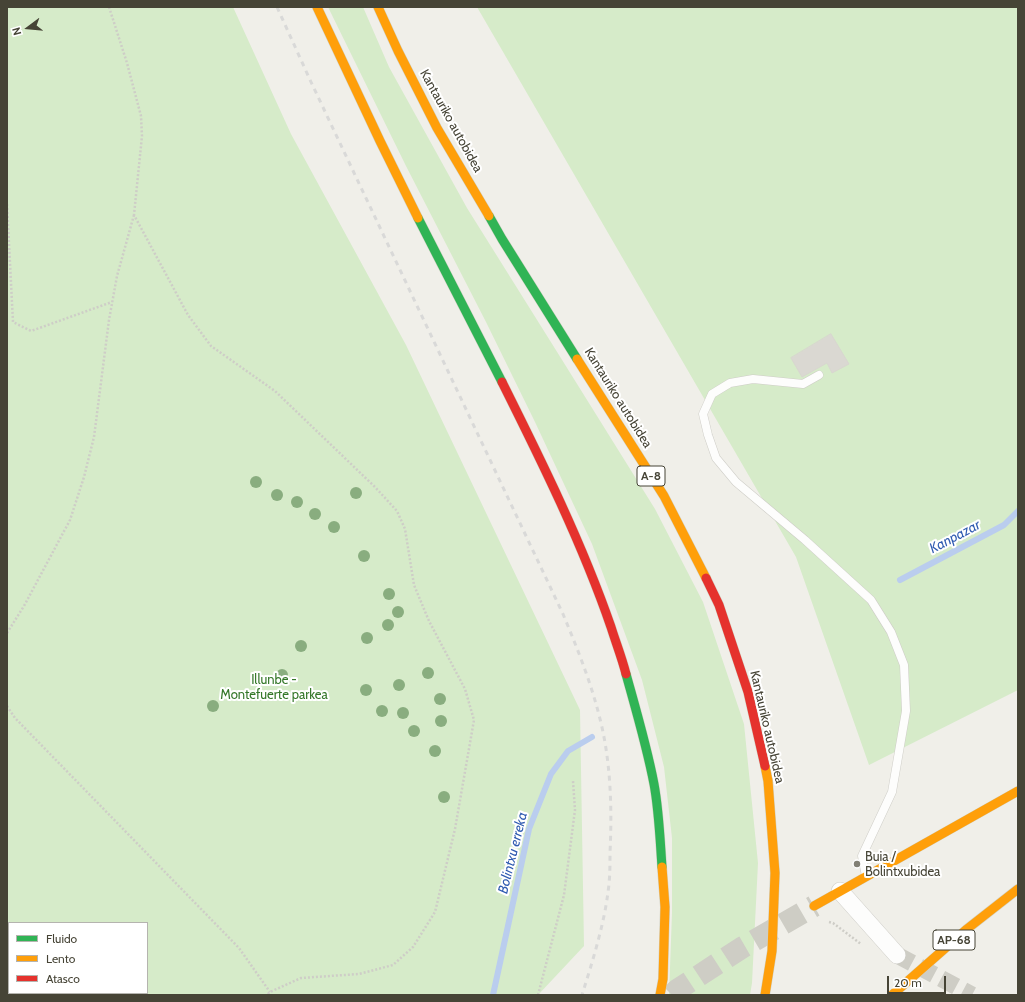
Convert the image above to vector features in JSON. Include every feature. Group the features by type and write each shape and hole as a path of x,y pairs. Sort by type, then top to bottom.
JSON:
{"main road":[{"path":"317,7 429,242 488,354 535,448 576,536 598,590 622,658 645,742 654,785 660,834 665,908 663,979 660,995"},
{"name":"Kantauriko autobidea","path":"378,7 398,51 437,128 502,239 664,496 719,605 748,692 768,781 775,873 772,951 765,995"},
{"path":"814,906 1018,791"},
{"name":"AP-68","path":"892,995 967,929 1018,889"}],"street":[{"path":"840,891 896,955"}],"lane":[{"path":"819,375 803,384 753,379 730,383 712,394 703,414 716,458 736,482 805,540 871,600 891,632 904,665 906,711 892,792 862,856 866,877"}],"path":[{"path":"7,633 24,606 70,520 84,477 94,437 112,301 117,276 134,215 142,136 141,116 127,63 108,7"},
{"path":"7,204 13,322 31,331 112,301"},
{"path":"134,215 188,315 211,346 275,390 375,487 397,512 405,529 414,585 429,621 465,689 474,720 455,829 434,912 413,947 393,965 359,974 302,978 270,992 267,995"},
{"path":"7,706 15,718 239,948 270,992"},
{"path":"538,995 564,895 575,810 573,781"},
{"path":"826,922 832,923 866,948"}],"green space":[{"name":"Illunbe - Montefuerte parkea","path":"7,7 233,7 291,134 406,345 580,710 584,946 538,995 7,995"},
{"path":"328,7 363,7 389,67 467,208 655,509 703,602 744,724 758,863 752,983 750,995 669,995 672,913 672,838 664,767 642,680 592,544 486,322 406,166"},
{"path":"477,7 1018,7 1018,690 869,765 796,557"}],"building":[{"path":"831,334 849,364 832,373 827,363 802,377 791,358"}],"waterway":[{"name":"Kanpazar","path":"900,580 1004,525 1018,511"},
{"name":"Bolintxu erreka","path":"493,995 529,829 551,774 568,751 592,737"}],"tunnel":[{"path":"672,995 677,990 743,947 814,906"},
{"path":"897,955 972,995"}],"railway":[{"path":"277,7 311,82 563,614 589,681 601,723 609,771 611,820 610,872 604,918 582,995"}],"traffic: fast":[{"path":"489,216 577,359"},
{"path":"418,218 502,382"},
{"path":"626,674 645,742 656,794 662,867"}],"traffic: slow":[{"path":"317,7 418,218"},
{"path":"378,7 398,51 437,128 489,216"},
{"path":"577,359 664,496 706,578"},
{"path":"765,766 768,781 775,873 772,951 765,995"},
{"path":"814,906 1018,791"},
{"path":"660,995 663,979 665,907 662,867"},
{"path":"892,995 967,929 1018,889"}],"traffic: jam":[{"path":"502,382 574,534 600,596 626,674"},
{"path":"706,578 719,605 748,692 765,766"}],"place":[{"name":"Buia / Bolintxubidea","path":"857,864"}]}
